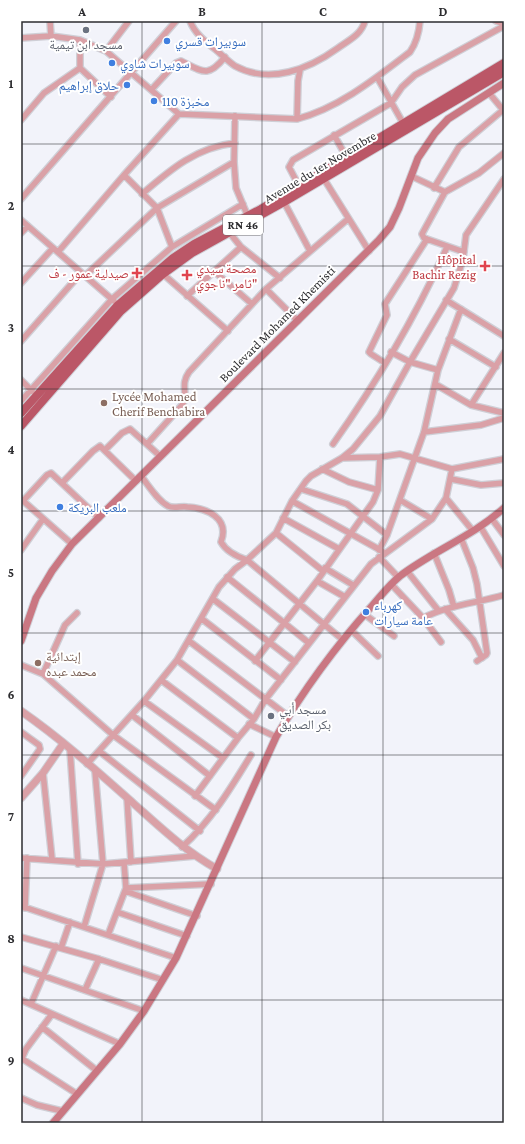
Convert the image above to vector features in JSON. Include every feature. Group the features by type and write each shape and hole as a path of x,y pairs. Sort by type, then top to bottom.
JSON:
{"main road":[{"name":"Avenue du 1er Novembre","path":"21,426 122,311 163,274 192,253 229,232 299,186 504,63"},
{"name":"Avenue du 1er Novembre","path":"21,413 34,392 115,302 173,258 194,244 284,202 504,72"},
{"name":"Boulevard Mohamed Khemisti","path":"21,641 36,598 52,571 72,544 298,321 390,227 418,158 442,125 504,83"},
{"path":"53,1123 96,1070 120,1044 144,1011 163,980 197,916 276,737 288,716 343,640 364,614 398,578 434,553 492,519 504,508"}],"street":[{"path":"50,21 51,36"},
{"path":"106,50 129,21"},
{"path":"21,199 176,21"},
{"path":"190,21 194,29 201,37 235,66 264,74 300,70 316,62 357,36 366,21"},
{"path":"21,37 51,36 80,40 106,50 133,72 179,114 297,119 308,116 337,103 377,77 410,52 416,44 419,34 420,21"},
{"path":"496,21 504,25"},
{"path":"299,186 288,167 291,162 334,135 391,103 402,87 416,75 504,25"},
{"path":"80,40 80,68 111,97"},
{"path":"152,90 176,63 181,61 200,72 210,72 216,68 225,57"},
{"path":"21,120 44,93 80,68"},
{"path":"297,119 298,81 300,70"},
{"path":"377,77 403,123"},
{"path":"434,188 459,147 504,110 489,93"},
{"path":"58,252 124,174 179,114"},
{"path":"235,116 234,162 236,188 249,219"},
{"path":"334,135 347,158"},
{"path":"142,194 161,178 201,151 215,146 235,143"},
{"path":"464,252 427,239 423,237 422,234 445,192 479,173 504,153"},
{"path":"21,341 83,274 157,208 234,162"},
{"path":"124,174 157,208 172,247"},
{"path":"411,176 445,192"},
{"path":"324,179 368,251"},
{"path":"87,764 132,715 177,660 227,577 276,533 292,501 311,476 342,458 353,449 380,416 454,288 464,252 466,235 504,179"},
{"path":"284,202 310,252"},
{"path":"21,220 115,302 172,247 243,204"},
{"path":"147,444 183,404 185,395 184,382 190,372 266,289 348,218"},
{"path":"21,233 28,226"},
{"path":"229,232 241,247 280,278"},
{"path":"385,362 369,352 386,319 387,314 385,304 427,239"},
{"path":"187,296 241,247"},
{"path":"333,444 367,395 429,288 447,247"},
{"path":"21,283 53,248"},
{"path":"215,272 252,304"},
{"path":"163,274 228,331"},
{"path":"266,289 298,321"},
{"path":"446,300 504,336"},
{"path":"379,550 387,535 424,432 438,370 461,309"},
{"path":"449,339 496,367"},
{"path":"391,352 410,362 438,370"},
{"path":"472,405 504,354"},
{"path":"21,380 43,401"},
{"path":"435,384 472,405 504,413"},
{"path":"21,401 34,392"},
{"path":"424,432 481,425 504,418"},
{"path":"105,450 122,434 130,429 160,456"},
{"path":"62,482 97,447 100,446 170,507 198,508 207,511 216,517 222,525 224,533 221,542 223,545 237,556 247,560 343,640"},
{"path":"342,458 380,457 400,454 415,457 452,469 504,460"},
{"path":"255,660 351,535 373,502 378,490 380,457"},
{"path":"322,469 349,482 378,490"},
{"path":"195,796 251,722 265,700 371,564 432,519 446,498 452,469"},
{"path":"72,544 22,500 50,473 62,482 99,518"},
{"path":"451,479 481,486 504,483"},
{"path":"301,489 347,504 387,535"},
{"path":"446,498 473,531"},
{"path":"400,500 432,519"},
{"path":"292,501 386,553"},
{"path":"283,518 339,549"},
{"path":"21,550 43,519"},
{"path":"492,519 504,535"},
{"path":"480,526 504,566"},
{"path":"276,533 324,569 354,584"},
{"path":"461,538 473,568 480,602 487,652 477,661"},
{"path":"434,553 449,590 454,607"},
{"path":"379,557 398,578"},
{"path":"407,571 438,610"},
{"path":"227,577 309,643"},
{"path":"317,580 345,597"},
{"path":"391,584 423,618 441,642"},
{"path":"423,618 438,610 480,602 504,595"},
{"path":"213,599 295,662"},
{"path":"445,609 473,640 482,658"},
{"path":"42,674 64,625 77,613"},
{"path":"364,614 394,636"},
{"path":"202,619 281,680"},
{"path":"352,630 378,656"},
{"path":"189,641 288,716"},
{"path":"177,660 251,722 276,737"},
{"path":"21,666 42,674 113,735 216,810"},
{"path":"161,680 238,738"},
{"path":"144,701 223,758"},
{"path":"21,712 87,764 182,847 217,868"},
{"path":"132,715 210,776"},
{"path":"21,732 39,745 40,748 21,775"},
{"path":"21,798 43,772 63,744"},
{"path":"70,750 78,864"},
{"path":"99,750 200,831"},
{"path":"182,847 200,831 216,810 251,755"},
{"path":"84,927 103,864 95,771"},
{"path":"43,772 52,859"},
{"path":"127,798 131,862"},
{"path":"176,958 23,907 24,858 52,859 78,864 103,864 195,856"},
{"path":"108,935 126,889 124,863"},
{"path":"126,889 211,884"},
{"path":"126,889 197,916"},
{"path":"116,912 187,936"},
{"path":"31,1004 70,922"},
{"path":"21,938 59,947 163,980"},
{"path":"85,990 99,959"},
{"path":"21,968 144,1011"},
{"path":"21,1000 120,1044"},
{"path":"52,1014 42,1026 21,1059 77,1094"},
{"path":"42,1026 96,1070"},
{"path":"21,1098 37,1105 62,1111"}],"place":[{"name":"مسجد ابن تيمية","path":"86,30"},
{"name":"سوبيرات قسري","path":"167,41"},
{"name":"سوبيرات شاوي","path":"112,63"},
{"name":"حلاق إبراهيم","path":"127,85"},
{"name":"مخبزة 110","path":"154,101"},
{"name":"Hôpital Bachir Rezig","path":"485,266"},
{"name":"صيدلية عمور - ف","path":"137,273"},
{"name":"مصحة سيدي ثامر \"ناجوي\"","path":"187,275"},
{"name":"Lycée Mohamed Cherif Benchabira","path":"104,403"},
{"name":"ملعب البريكة","path":"60,507"},
{"name":"كهرباء عامة سيارات","path":"366,612"},
{"name":"إبتدائية محمد عبده","path":"38,663"},
{"name":"مسجد أبي بكر الصديق","path":"271,716"}]}
